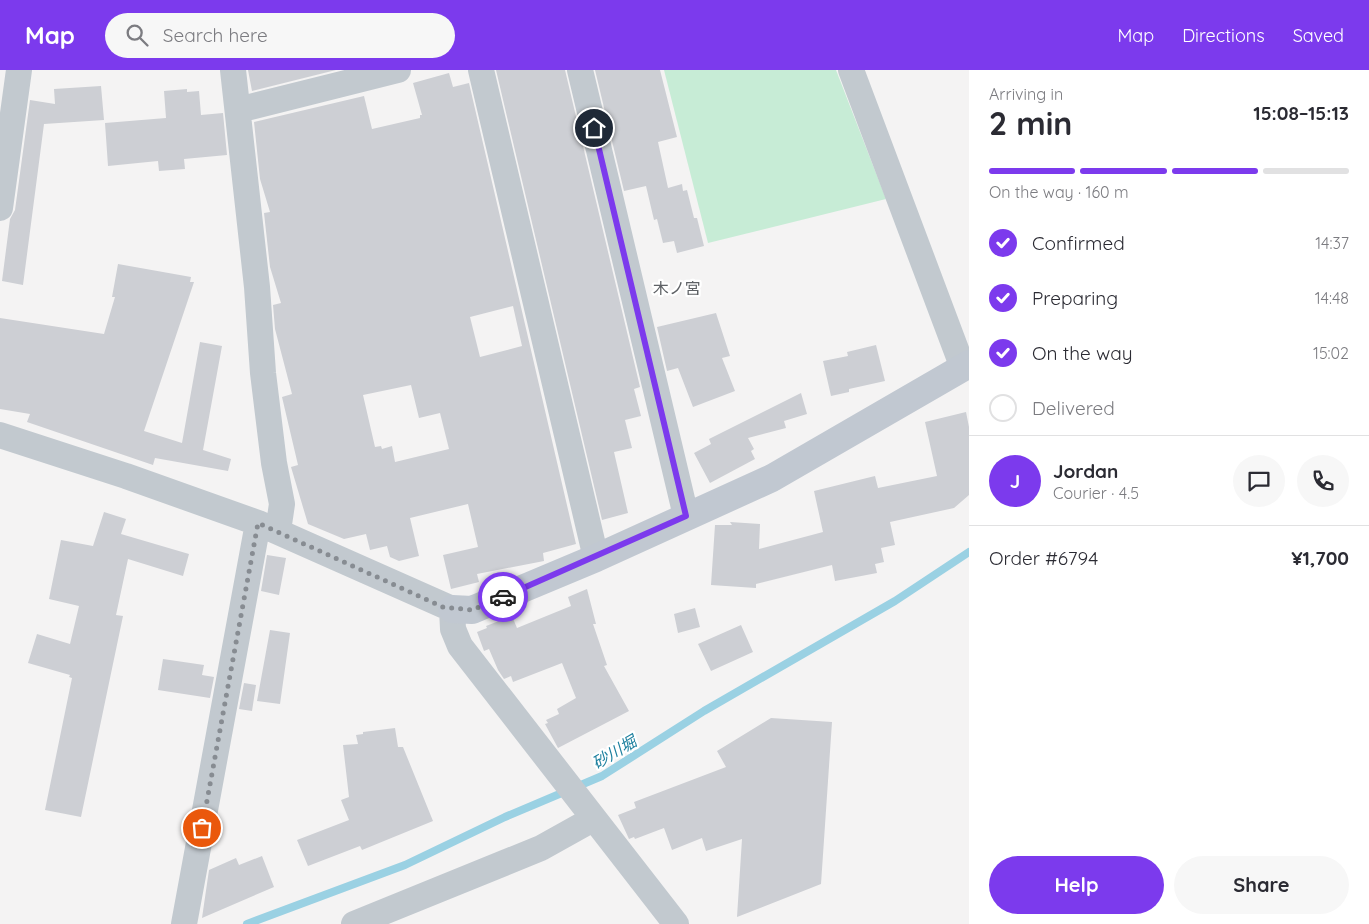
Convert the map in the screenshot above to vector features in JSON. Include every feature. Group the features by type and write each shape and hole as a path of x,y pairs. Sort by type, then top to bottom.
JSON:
{"street":[{"path":"0,208 4,143 19,70"},
{"path":"184,924 268,527 282,504 274,462 262,373 257,287 233,70"},
{"path":"238,110 398,70"},
{"path":"481,70 596,558"},
{"path":"580,70 686,516"},
{"path":"0,435 126,476 268,527 452,609 472,610 596,558 772,478 966,366 851,70"},
{"path":"452,609 452,629 460,646 676,924"},
{"path":"354,924 541,848 590,815"}],"green space":[{"path":"664,70 836,70 886,199 708,243"}],"building":[{"path":"248,70 336,70 252,91"},
{"path":"496,70 565,70 640,387 634,389 641,416 625,420 632,448 614,452 628,513 602,520"},
{"path":"595,70 660,70 677,137 658,142 668,188 682,184 683,191 687,190 704,246 677,253 674,241 663,243 657,219 654,220 646,186 624,191"},
{"path":"449,73 453,87 469,83 576,544 543,553 544,561 477,574 479,582 451,589 443,555 478,547 468,504 410,518 419,556 399,561 390,557 387,546 370,550 366,534 344,539 308,524 291,467 298,465 282,397 292,394 275,329 273,305 281,303 270,267 264,213 270,212 260,179 254,122 364,96 372,129 420,118 420,115 422,115 413,83","holes":["513,306 522,346 480,357 470,317","411,385 419,418 440,413 449,449 395,462 392,446 382,449 381,446 375,447 363,395"]},
{"path":"101,86 104,120 44,124 23,285 2,281 10,219 15,210 30,100 55,104 54,89"},
{"path":"187,89 187,92 199,91 201,115 223,113 227,155 184,159 185,169 159,171 158,161 108,166 105,123 166,118 164,91"},
{"path":"118,264 191,277 190,282 194,282 144,431 182,443 200,342 222,346 203,450 231,459 228,471 155,458 153,465 27,422 30,414 0,409 0,318 104,334 115,297 112,297"},
{"path":"716,313 730,356 722,358 735,391 693,407 678,368 667,371 657,327"},
{"path":"876,345 885,381 849,389 849,392 831,396 823,361 848,356 847,352"},
{"path":"801,393 807,414 784,421 786,428 748,438 754,449 751,451 755,459 710,483 694,453 711,444 709,439"},
{"path":"966,412 969,427 969,495 954,508 890,522 895,545 881,548 884,562 875,564 877,573 835,581 832,565 756,584 756,588 711,585 715,525 732,525 730,522 760,524 759,549 823,532 814,491 875,476 878,488 937,476 925,422"},
{"path":"104,512 126,519 121,534 189,554 183,576 128,559 116,615 123,616 81,817 45,810 72,678 69,677 70,675 28,663 37,634 70,644 79,606 49,599 61,540 93,546"},
{"path":"267,555 286,558 279,595 261,591"},
{"path":"587,589 596,624 593,624 607,665 604,666 629,711 558,748 545,724 548,723 546,720 559,714 557,709 576,698 562,663 513,682 511,676 504,679 489,649 484,651 477,632 487,628 486,626 512,616 517,628 571,606 568,597"},
{"path":"695,608 700,627 678,633 674,614"},
{"path":"741,625 753,652 711,671 698,644"},
{"path":"270,630 290,633 280,704 257,701"},
{"path":"163,659 204,665 202,675 214,677 210,698 158,690"},
{"path":"244,683 256,685 252,711 239,709"},
{"path":"771,718 832,722 821,884 737,917 742,839 706,851 702,838 672,850 664,828 635,839 634,837 629,839 618,815 636,808 634,802 726,767 717,751"},
{"path":"395,728 398,747 403,747 433,821 362,850 360,846 308,866 297,840 349,820 341,800 349,797 343,745 358,744 356,735 363,734 363,732"},
{"path":"262,856 274,887 202,918 209,870 236,858 239,865"}],"waterway":[{"name":"砂川堀","path":"247,924 405,865 505,817 602,776 704,711 895,601 969,552"}],"way so far":[{"path":"202,828 258,523 443,607 472,610 503,597"}],"district":[{"name":"木ノ宮","path":"677,288"}],"route":[{"path":"503,597 596,558 686,516 594,128"}]}
